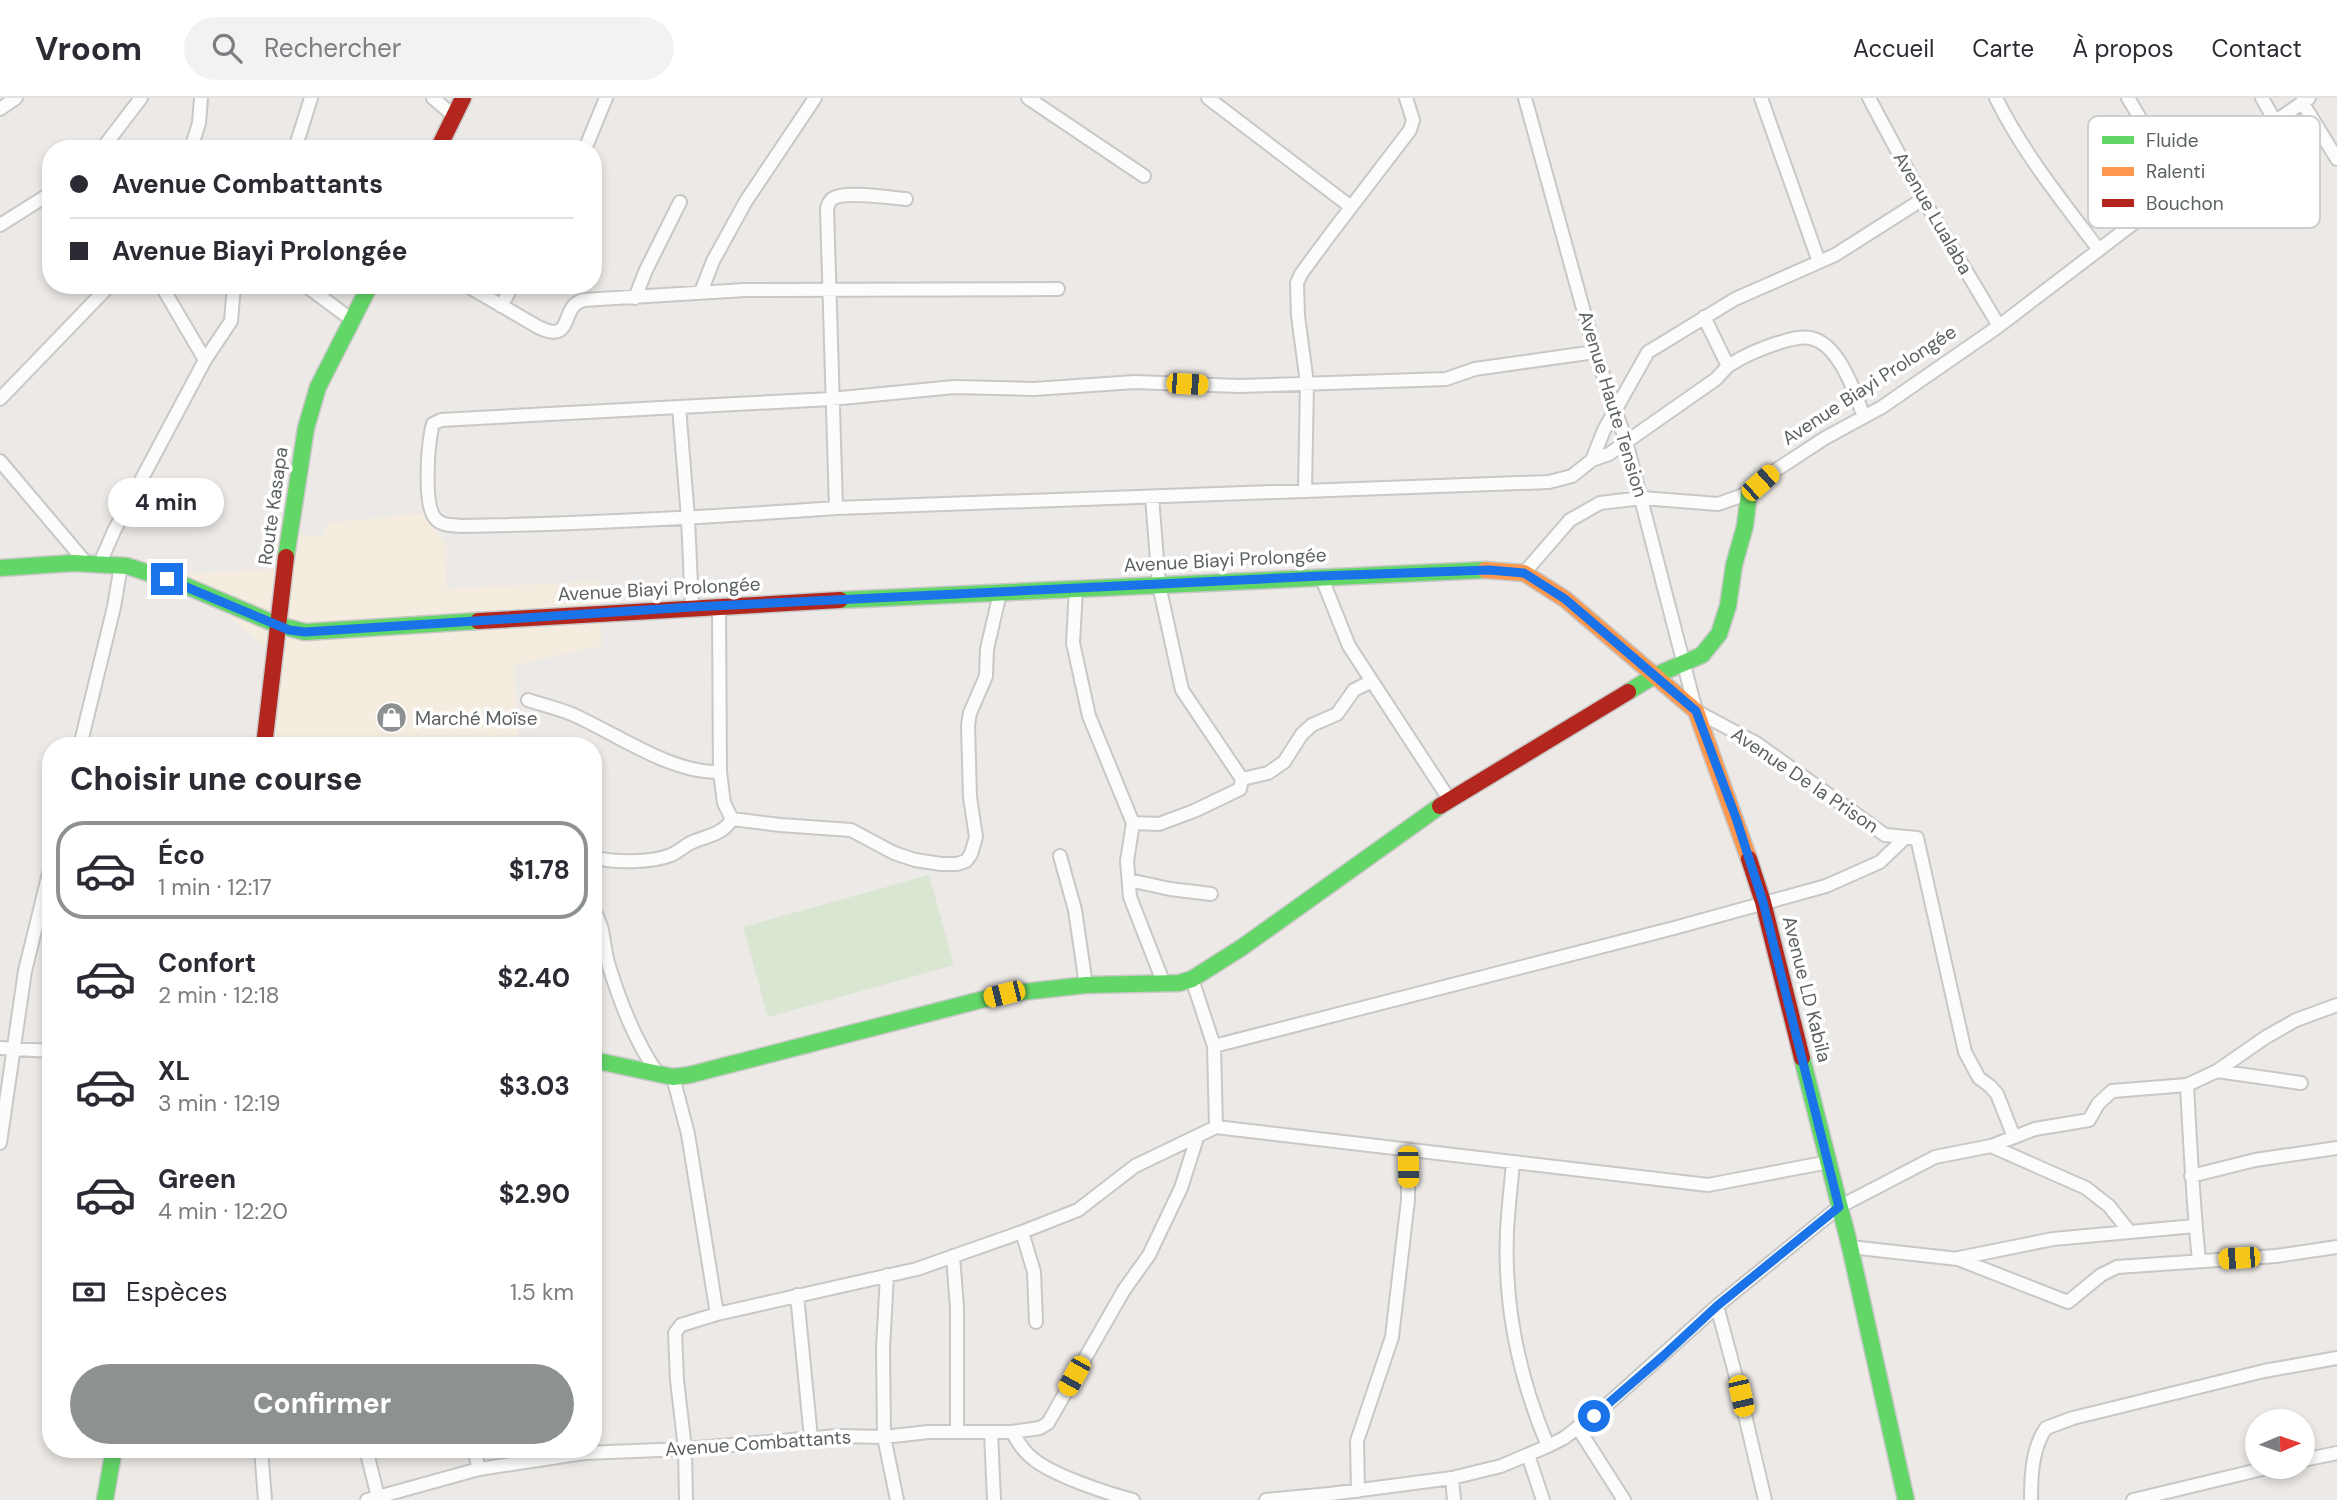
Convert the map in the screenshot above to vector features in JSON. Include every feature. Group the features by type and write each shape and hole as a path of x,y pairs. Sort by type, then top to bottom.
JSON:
{"street":[{"path":"0,109 16,98"},
{"path":"109,140 141,98"},
{"path":"194,140 199,123 201,98"},
{"path":"298,140 311,98"},
{"path":"433,98 454,116"},
{"path":"442,140 463,98"},
{"path":"589,140 606,98"},
{"path":"701,292 713,261 746,201 815,98"},
{"path":"1028,98 1144,176"},
{"path":"1208,98 1351,207"},
{"path":"1305,491 1307,383 1298,316 1297,282 1410,130 1412,113 1406,98"},
{"name":"Avenue Haute Tension","path":"1525,98 1595,352 1642,498 1696,711"},
{"path":"1761,98 1819,262"},
{"name":"Avenue Lualaba","path":"1869,98 1923,199 1999,326"},
{"path":"1996,98 2052,188 2099,250"},
{"path":"2128,98 2139,116"},
{"path":"2262,98 2272,116"},
{"path":"2306,100 2314,116"},
{"name":"Avenue Biayi Prolongée","path":"2282,116 2306,100"},
{"path":"2320,127 2337,159"},
{"path":"836,508 827,222 830,201 835,197 848,195 906,199"},
{"path":"0,225 42,199"},
{"path":"1592,460 1615,411 1648,352 1735,299 1835,255 1923,199"},
{"path":"635,298 646,270 681,202"},
{"name":"Avenue Biayi Prolongée","path":"0,568 121,565 143,570 289,630 305,632 692,607 1321,576 1489,570 1524,573 1570,520 1600,503 1642,498 1718,504 1749,493 1770,474 1825,438 1882,407 1999,326 2128,228"},
{"path":"481,294 538,327 556,332 562,328 578,301 769,289 1058,289"},
{"path":"0,399 101,294"},
{"path":"166,294 205,360"},
{"path":"0,461 34,504 93,564 114,531 205,360 231,321 233,294"},
{"path":"317,294 352,320"},
{"name":"Route Kasapa","path":"265,737 292,509 306,428 318,387 365,294"},
{"path":"501,306 508,294"},
{"path":"1704,317 1728,366"},
{"path":"1595,352 1475,369 1446,379 1239,386 1135,382 1034,389 954,387 831,399 441,420 433,425 430,434 430,510 436,520 445,525 519,525 836,508 1549,482 1572,476 1592,460 1609,454 1716,379 1728,366 1750,351 1808,337 1819,340 1837,358 1851,382 1864,417"},
{"path":"679,407 692,607"},
{"path":"602,1062 666,1076 720,1068 1004,994 1086,985 1164,984 1192,979 1241,948 1449,799 1654,676 1702,655 1719,634 1728,606 1749,493"},
{"path":"1133,823 1159,824 1194,811 1240,789 1242,779 1182,690 1159,585 1152,497"},
{"path":"82,737 114,607 121,565"},
{"name":"Avenue LD Kabila","path":"1524,573 1565,599 1696,711 1736,818 1763,902 1850,1247 1906,1500"},
{"path":"1321,576 1349,646 1449,799"},
{"path":"1076,589 1073,642 1089,716 1133,823 1127,860 1130,897 1164,984"},
{"path":"732,818 780,825 851,830 894,853 915,860 941,864 966,861 976,837 970,797 968,725 970,713 986,676 987,649 1000,593"},
{"path":"719,606 720,772 723,803 732,818"},
{"path":"1242,779 1268,773 1284,762 1302,734 1312,725 1337,714 1353,690 1372,681"},
{"path":"528,700 571,714 680,767 703,773 720,772"},
{"name":"Avenue De la Prison","path":"1696,711 1756,743 1885,835 1912,837"},
{"path":"602,858 619,861 671,855 685,845 719,833 727,827 732,818"},
{"path":"1214,1046 1674,928 1826,886 1880,862 1912,837 1965,1052 1979,1078 1997,1094 2014,1137"},
{"path":"1060,856 1075,910 1086,985"},
{"path":"1129,880 1210,894"},
{"path":"0,1143 6,1048 42,902"},
{"path":"602,923 607,963 627,1020 640,1048 666,1076 688,1134 717,1314"},
{"path":"1192,979 1214,1046 1216,1127"},
{"path":"1266,1500 1330,1497 1452,1478 1501,1466 1548,1446 1578,1428 1654,1365 1717,1306 1839,1207 1935,1157 1991,1146 2035,1129 2089,1121 2098,1104 2112,1091 2187,1086 2217,1071 2266,1037 2297,1020 2337,1005"},
{"path":"6,1048 42,1050"},
{"path":"2217,1071 2301,1083"},
{"path":"2187,1086 2191,1176 2199,1261"},
{"path":"686,1500 685,1449 675,1333 681,1325 717,1314 926,1266 1022,1232 1078,1210 1135,1166 1216,1127 1717,1185 1829,1162"},
{"name":"Avenue Combattants","path":"602,1451 685,1449 811,1438 884,1437 928,1432 1012,1432 1040,1428 1048,1423 1124,1290 1149,1255 1181,1188 1197,1138"},
{"path":"1991,1146 2086,1188 2109,1206 2129,1231"},
{"path":"2191,1176 2255,1160 2337,1148"},
{"path":"1357,1491 1357,1441 1392,1337 1408,1200 1408,1151"},
{"path":"1513,1163 1507,1233 1509,1301 1529,1397 1548,1446"},
{"path":"1958,1259 2053,1239 2195,1226"},
{"path":"1022,1232 1034,1272 1036,1321"},
{"path":"1850,1247 1958,1259 2068,1301 2117,1267 2276,1256 2337,1247"},
{"path":"953,1256 957,1307 957,1432"},
{"path":"887,1276 883,1348 884,1437 897,1500"},
{"path":"797,1295 811,1438"},
{"path":"1717,1306 1765,1500"},
{"path":"2031,1500 2034,1456 2046,1428 2073,1418 2264,1371 2337,1358"},
{"path":"1578,1428 1624,1500"},
{"path":"991,1432 993,1500"},
{"path":"1012,1432 1022,1448 1047,1468 1116,1496 1133,1500"},
{"path":"2315,1458 2337,1453"},
{"path":"1528,1455 1543,1500"},
{"path":"105,1500 112,1458"},
{"path":"262,1458 265,1500"},
{"path":"367,1458 372,1499"},
{"path":"476,1458 479,1469"},
{"name":"Avenue Combattants","path":"372,1499 479,1469 543,1458"},
{"path":"2133,1500 2245,1473"},
{"path":"1452,1478 1454,1500"},
{"path":"425,1485 429,1500"}],"shaded area":[{"path":"424,513 447,546 446,589 598,581 602,646 514,665 517,737 268,737 274,653 225,614 186,574 273,569 279,534 323,536 328,523"}],"green space":[{"path":"929,875 954,965 768,1017 743,927"}],"traffic: fast":[{"path":"286,557 306,428 318,387 365,294"},
{"path":"1628,692 1654,676 1702,655 1719,634 1728,606 1749,493"},
{"path":"0,568 73,563 127,566 179,583 278,625 305,632 478,621"},
{"path":"840,600 1485,570"},
{"path":"602,1062 673,1077 689,1075 1004,994 1086,985 1179,983 1192,979 1241,948 1440,806"},
{"path":"1802,1058 1850,1247 1906,1500"},
{"path":"105,1500 112,1458"}],"traffic: slow":[{"path":"1485,570 1524,573 1565,599 1696,711 1749,859"}],"traffic: jam":[{"path":"442,140 463,98"},
{"path":"265,737 286,557"},
{"path":"478,621 840,600"},
{"path":"1440,806 1628,692"},
{"path":"1749,859 1763,902 1802,1058"}],"place":[{"name":"Marché Moïse","path":"392,718"}],"route":[{"path":"167,579 289,630 305,632 692,607 1321,576 1489,570 1524,573 1565,599 1696,711 1736,818 1763,902 1839,1207 1717,1306 1594,1416"}]}
